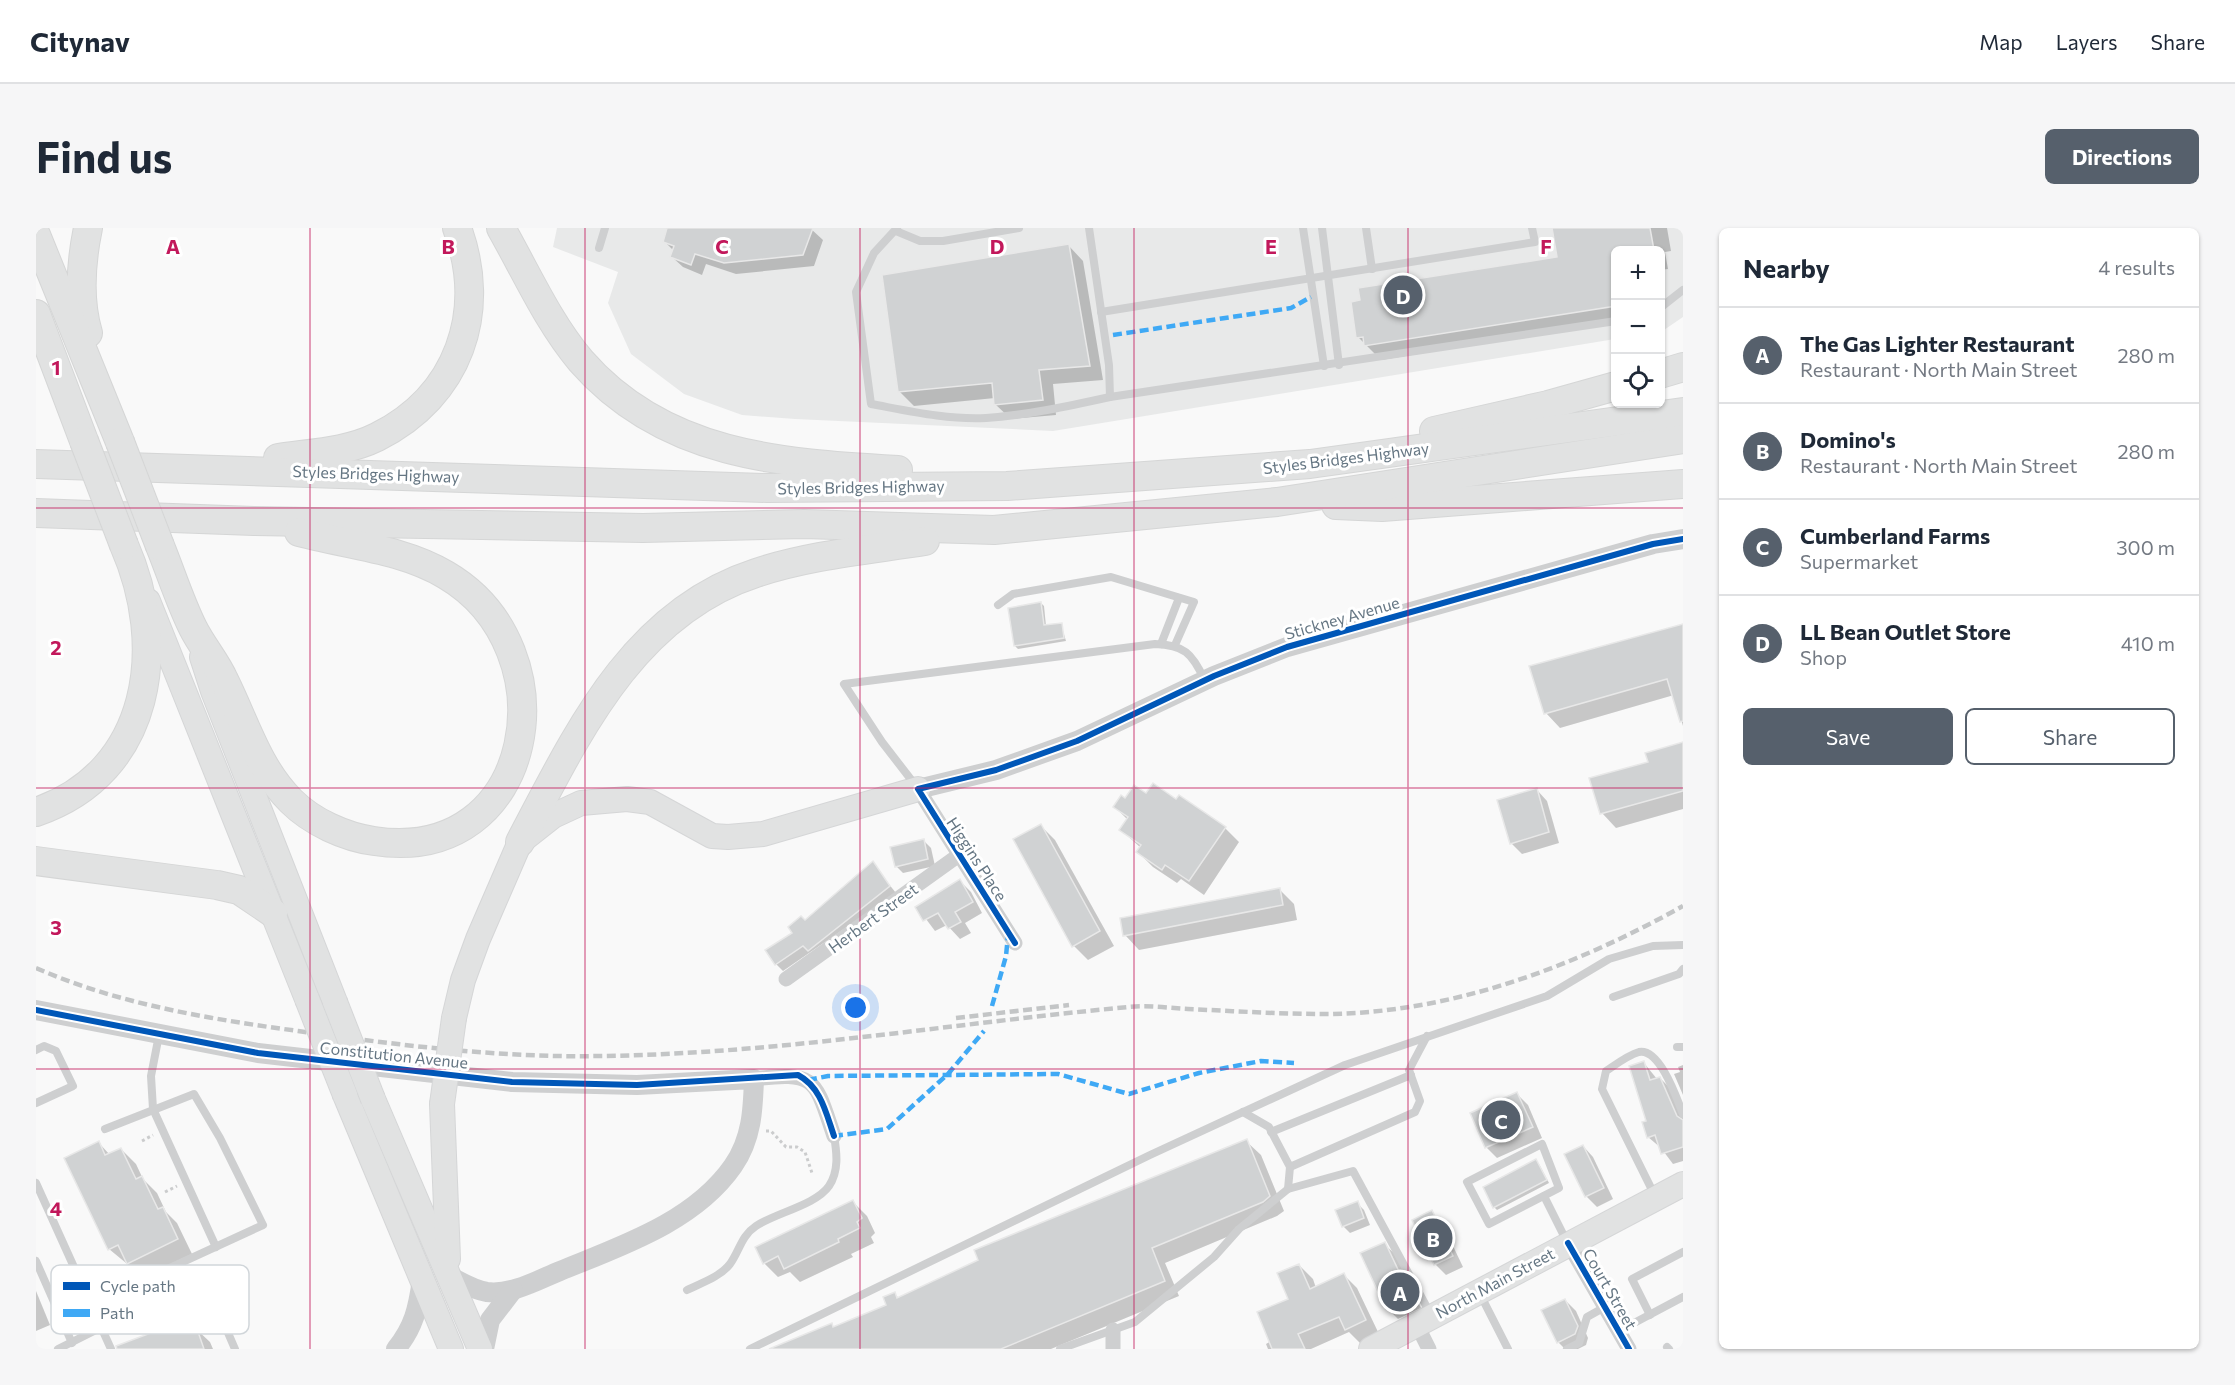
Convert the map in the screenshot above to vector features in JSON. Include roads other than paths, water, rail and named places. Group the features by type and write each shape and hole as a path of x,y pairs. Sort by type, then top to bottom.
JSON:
{"highway":[{"path":"88,228 83,255 82,298 83,318 94,355 95,382"},
{"path":"204,469 343,449 375,438 405,421 430,397 450,369 464,338 471,288 467,254 457,228"},
{"path":"501,228 546,309 581,361 616,393 663,425 698,440 741,454 810,464 934,472 1007,486"},
{"path":"36,235 120,442 160,546 193,628 224,678 251,742 267,772 292,802 330,827 379,842 412,842 446,834 474,818 499,794 519,749 523,699 512,653 499,627 480,602 447,575 413,560 254,520 167,516 36,513"},
{"path":"36,812 63,800 88,783 116,755 132,727 143,694 149,655 129,555 38,324"},
{"path":"1665,373 1683,368"},
{"path":"1226,472 1430,431 1548,405 1611,387"},
{"name":"Styles Bridges Highway","path":"36,464 767,488 1007,486 1226,472 1322,462 1683,412"},
{"name":"Styles Bridges Highway","path":"254,520 643,528 804,524 994,530 1277,502 1683,439"},
{"path":"1277,502 1382,507 1683,484"},
{"path":"36,530 95,530 167,516"},
{"path":"520,842 562,762 610,684 652,636 678,614 723,587 754,573 804,560 994,530"},
{"path":"36,861 228,888 256,900 273,913"}],"main road":[{"path":"129,555 345,1095 451,1349"},
{"path":"193,628 213,691 373,1099 482,1349"},
{"path":"449,1276 443,1182 442,1104 454,1018 463,980 478,939 520,842 553,816 581,803 627,799 650,802 712,836 728,837 763,834 918,789"},
{"name":"North Main Street","path":"1371,1349 1413,1329 1683,1184"}],"street":[{"name":"Stickney Avenue","path":"918,789 996,770 1077,741 1204,680 1287,647 1653,544 1683,539"},
{"name":"Higgins Place","path":"918,789 1015,943"},
{"name":"Herbert Street","path":"786,979 959,855"},
{"name":"Constitution Avenue","path":"36,1010 258,1053 522,1082 637,1085 754,1078"},
{"path":"449,1276 488,1292 513,1290 647,1234 709,1194 735,1163 745,1144 753,1112 754,1078 791,1075 808,1080 824,1105 834,1136"},
{"name":"Court Street","path":"1568,1244 1629,1349"},
{"path":"396,1349 410,1332 417,1315 422,1280"},
{"path":"482,1349 490,1320 513,1290"},
{"path":"1413,1329 1429,1349"},
{"path":"1113,1330 1113,1349"}],"lane":[{"path":"599,248 605,228"},
{"path":"1019,228 943,241 920,241 897,230 874,253 856,292 871,404 938,415 985,418 1031,413 1110,398 1339,365 1611,322"},
{"path":"1089,228 1110,398"},
{"path":"1303,228 1324,366"},
{"path":"1323,228 1339,365"},
{"path":"1366,228 1372,269"},
{"path":"1101,312 1534,242 1533,228"},
{"path":"1665,304 1683,290"},
{"path":"998,605 1013,594 1111,577 1194,602 1175,645"},
{"path":"1161,644 1179,598"},
{"path":"918,789 882,742 844,684 1161,644 1175,645 1194,657 1204,680"},
{"path":"750,1349 1345,1065 1547,996 1609,959 1653,946 1683,945"},
{"path":"1613,997 1679,974 1683,969"},
{"path":"159,1034 151,1076 153,1109 216,1247"},
{"path":"1290,1167 1415,1112 1420,1101 1409,1070 1427,1036"},
{"path":"36,1050 44,1046 56,1051 73,1086 36,1103"},
{"path":"1656,1198 1602,1089 1606,1071 1639,1052 1646,1053 1659,1064 1670,1081 1683,1114"},
{"path":"1271,1132 1411,1075"},
{"path":"105,1130 194,1094 220,1138 263,1225 177,1265"},
{"path":"1244,1112 1269,1127 1290,1167 1288,1188"},
{"path":"687,1290 712,1279 729,1265 745,1236 754,1227 828,1188 836,1165 834,1136"},
{"path":"1542,1144 1559,1188 1544,1196 1489,1224 1467,1182 1542,1144"},
{"path":"1060,1349 1084,1338 1135,1322 1214,1257 1239,1229 1288,1188 1353,1171 1370,1202 1413,1329"},
{"path":"36,1184 75,1265"},
{"path":"1544,1196 1568,1244"},
{"path":"1650,1314 1632,1279 1683,1252"},
{"path":"36,1261 51,1295"},
{"path":"1479,1292 1508,1349"},
{"path":"1619,1331 1683,1297"},
{"path":"1567,1349 1579,1343 1587,1317 1605,1307"},
{"path":"68,1334 72,1342"},
{"path":"58,1349 89,1334"},
{"path":"106,1334 111,1349"},
{"path":"229,1334 235,1349"}],"railway":[{"path":"36,968 67,981 131,1001 231,1021 336,1036 486,1053 562,1056 667,1054 799,1044 1136,1006 1323,1014 1370,1012 1417,1006 1464,996 1554,967 1598,949 1683,906"},
{"path":"956,1018 1069,1005"}],"place":[{"name":"LL Bean Outlet Store","path":"1403,295"},
{"name":"Cumberland Farms","path":"1501,1120"},
{"name":"Domino's","path":"1433,1238"},
{"name":"The Gas Lighter Restaurant","path":"1400,1292"}]}
